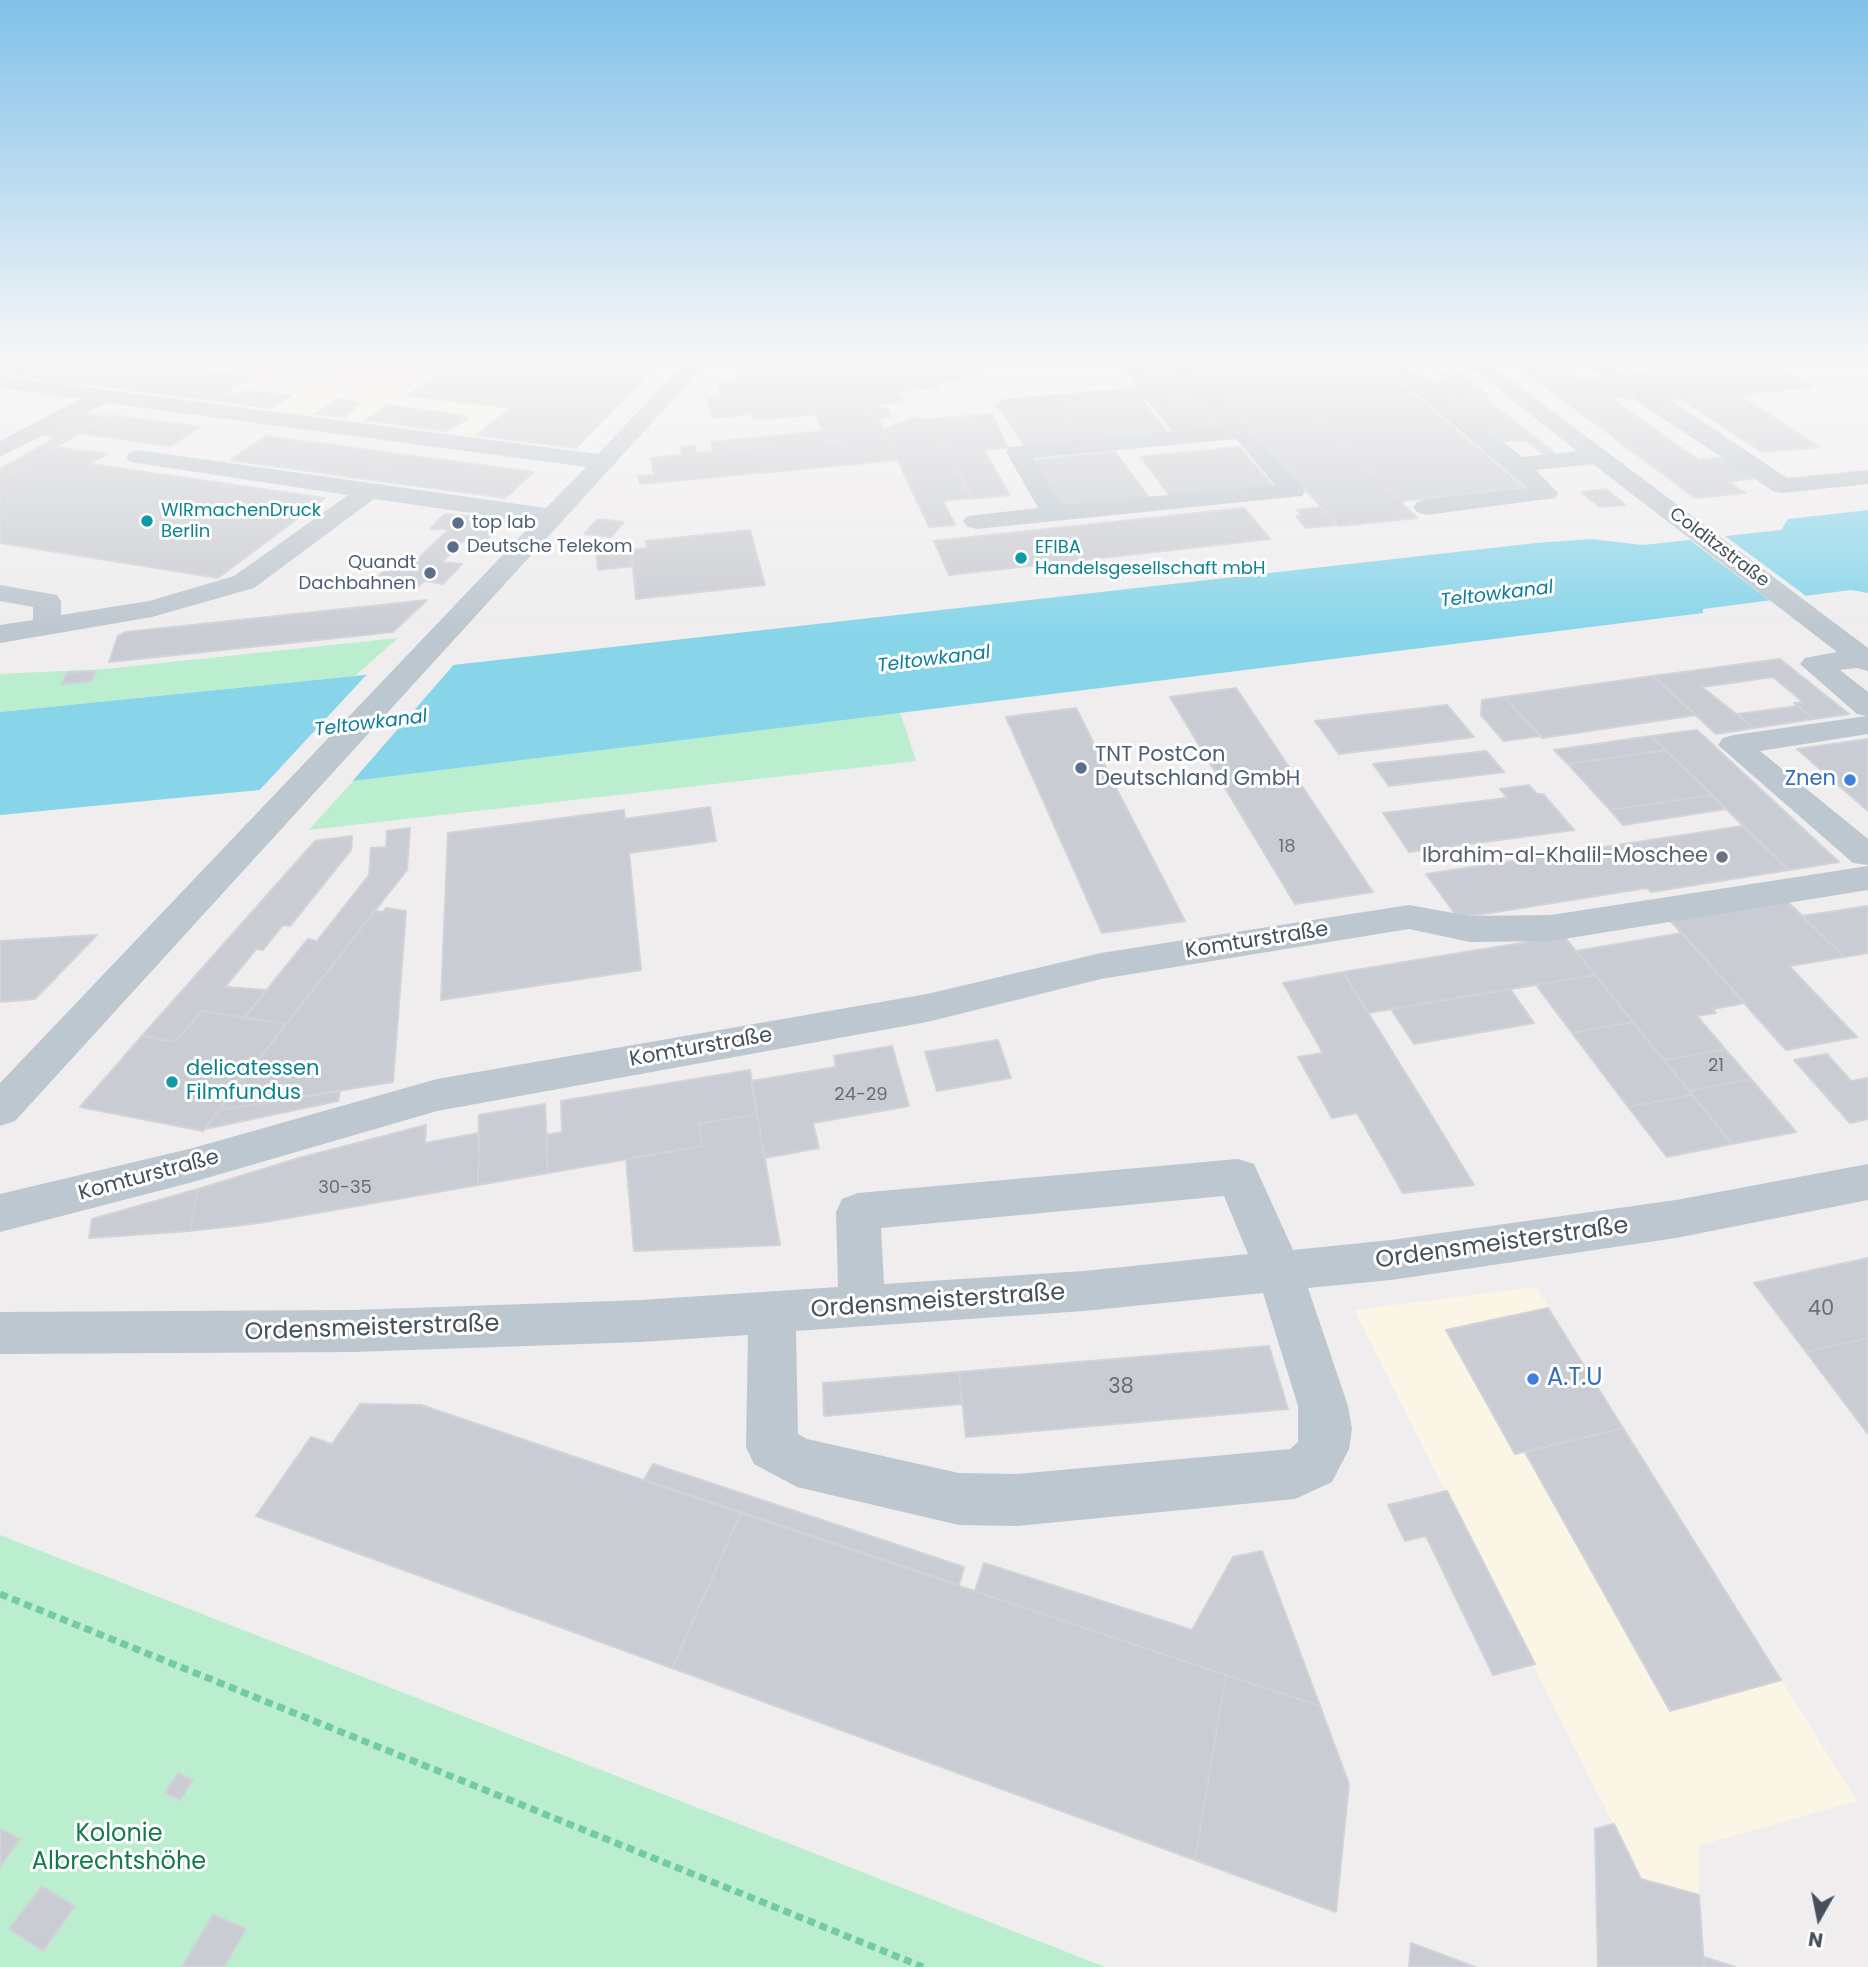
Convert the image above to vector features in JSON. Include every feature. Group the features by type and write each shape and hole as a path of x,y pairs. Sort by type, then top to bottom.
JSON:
{"street":[{"path":"200,466 225,450"},
{"path":"513,450 605,462"},
{"path":"0,1110 616,450"},
{"path":"1041,450 1018,452 1054,513"},
{"path":"976,520 1293,491 1257,450"},
{"path":"1426,507 1546,493 1498,450"},
{"name":"Colditzstraße","path":"1590,450 1865,660"},
{"path":"1729,450 1782,486 1868,477"},
{"path":"1517,465 1598,456"},
{"path":"138,457 553,517"},
{"path":"0,634 152,609 244,583 370,490"},
{"path":"0,593 47,601 47,626"},
{"path":"1865,660 1815,664 1868,707"},
{"path":"1866,866 1734,744 1868,724"},
{"name":"Komturstraße","path":"0,1213 193,1165 437,1095 927,1008 1101,966 1409,917 1470,929 1551,928 1866,866"},
{"path":"772,1314 772,1447 797,1462 959,1499 1017,1500 1295,1474 1314,1464 1323,1449 1326,1429 1323,1406 1279,1272 1238,1177 858,1212 862,1308"},
{"name":"Ordensmeisterstraße","path":"0,1334 353,1331 862,1308 1391,1260 1676,1219 1868,1182"}],"path":[{"path":"0,1594 923,1967"}],"shaded area":[{"path":"1536,1287 1857,1801 1698,1846 1699,1895 1641,1879 1354,1310"}],"green space":[{"path":"398,638 355,676 0,712 0,674 105,669"},
{"path":"900,712 916,761 309,830 353,781"},
{"name":"Kolonie Albrechtshöhe","path":"0,1535 1105,1967 0,1967"}],"water":[{"name":"Teltowkanal","path":"1868,510 1868,593 1851,590 1703,609 1703,613 353,781 0,815 0,712 355,676 1536,543 1591,539 1643,545 1781,530 1788,519"}],"pier":[{"path":"1721,533 1810,599 1773,603 1686,537"},
{"path":"457,661 350,784 256,794 370,671"}],"building":[{"path":"34,450 51,450 0,479 0,469"},
{"name":"WIRmachenDruck Berlin","path":"51,450 76,450 107,454 90,464 325,498 218,578 0,543 0,479"},
{"path":"245,450 367,450 398,454 365,479 230,460"},
{"path":"681,450 696,450 696,453 735,450 893,450 898,460 640,484 638,476 654,475 651,458 682,455"},
{"path":"893,450 946,450 972,498 943,501 955,525 929,527"},
{"path":"946,450 986,450 984,450 1010,495 972,499"},
{"path":"1211,450 1242,450 1274,486 1170,496 1140,457"},
{"path":"1268,450 1348,450 1417,518 1339,526"},
{"path":"1348,450 1480,450 1525,488 1400,501"},
{"path":"1537,450 1551,450 1555,453 1555,454 1544,455"},
{"path":"1630,450 1684,450 1699,460 1725,457 1756,478 1729,482 1745,493 1695,498"},
{"path":"1759,450 1788,450 1762,452"},
{"path":"1115,452 1150,498 1062,508 1031,460"},
{"path":"398,454 534,472 505,498 365,479"},
{"path":"1606,489 1626,505 1600,507 1581,492"},
{"path":"1321,507 1337,525 1306,528 1296,516 1302,515 1297,510"},
{"name":"EFIBA Handelsgesellschaft mbH","path":"1244,508 1270,539 949,575 934,541"},
{"path":"445,514 507,519 483,543 464,540 442,562 462,564 443,584 424,581 418,587 375,579 392,563 408,568 449,529 430,529"},
{"path":"598,519 624,522 611,537 584,534"},
{"path":"750,530 765,585 636,599 631,550 647,548 646,541"},
{"path":"631,550 634,566 598,570 596,553"},
{"path":"427,600 393,632 109,662 118,636 126,632"},
{"path":"1780,659 1849,714 1814,719 1794,703 1803,702 1773,677 1702,687 1754,728 1716,734 1653,676"},
{"path":"97,671 90,682 61,684 68,672"},
{"path":"1653,676 1696,715 1542,738 1504,697"},
{"path":"1236,688 1373,892 1295,904 1170,697"},
{"path":"1504,697 1541,736 1504,741 1481,715 1482,700"},
{"path":"1447,705 1474,737 1339,754 1315,721"},
{"path":"1798,706 1814,719 1754,728 1738,714"},
{"path":"1076,708 1185,921 1102,933 1006,717"},
{"path":"1697,730 1839,862 1789,870 1651,736"},
{"path":"1651,736 1666,750 1568,764 1554,750"},
{"name":"Znen","path":"1868,739 1868,811 1797,749"},
{"path":"1666,750 1712,795 1610,810 1568,764"},
{"path":"1486,751 1504,772 1389,786 1373,764"},
{"path":"1529,785 1537,794 1543,794 1574,830 1409,852 1383,813 1507,798 1500,789"},
{"path":"1712,795 1726,809 1623,825 1610,810"},
{"path":"710,807 716,841 629,853 641,970 441,1000 448,833 624,810 625,819"},
{"path":"1743,826 1789,870 1651,892 1647,888 1458,918 1426,874"},
{"path":"410,828 407,870 286,1024 244,1018 308,939 317,941 369,875 371,848 386,847 387,831"},
{"path":"352,836 351,850 290,926 283,925 263,950 256,949 225,987 267,990 244,1018 202,1011 175,1042 142,1036 315,841"},
{"path":"1784,898 1844,957 1789,966 1857,1037 1786,1050 1667,917"},
{"path":"1868,906 1868,953 1844,957 1802,916"},
{"path":"386,908 406,911 393,1082 219,1110 375,911 383,912"},
{"path":"1682,933 1745,1003 1713,1009 1716,1013 1697,1016 1725,1049 1664,1060 1576,951"},
{"path":"97,935 35,999 0,1002 0,941"},
{"path":"1564,936 1595,975 1368,1013 1343,972"},
{"path":"1343,972 1474,1185 1403,1193 1357,1113 1332,1118 1298,1057 1323,1053 1283,983"},
{"path":"1595,975 1633,1022 1572,1033 1536,985"},
{"path":"1510,989 1534,1023 1414,1044 1391,1009"},
{"name":"delicatessen Filmfundus","path":"202,1011 286,1024 203,1131 80,1107 142,1036 175,1042"},
{"path":"1633,1022 1692,1095 1628,1107 1572,1033"},
{"path":"998,1040 1011,1078 937,1091 925,1052"},
{"path":"892,1046 909,1106 813,1123 819,1148 765,1158 751,1081 836,1067 834,1056"},
{"path":"1725,1049 1751,1079 1689,1091 1664,1060"},
{"path":"1827,1054 1851,1081 1868,1078 1868,1119 1850,1123 1794,1060"},
{"path":"750,1070 757,1114 699,1124 702,1146 548,1173 546,1135 562,1132 561,1101"},
{"path":"1751,1079 1796,1132 1732,1144 1689,1091"},
{"path":"340,1091 338,1101 205,1129 219,1110"},
{"path":"1692,1095 1732,1144 1667,1157 1628,1107"},
{"path":"545,1104 548,1173 478,1185 479,1115"},
{"path":"757,1114 780,1245 634,1251 626,1159 702,1146 699,1124"},
{"path":"426,1125 425,1143 479,1133 478,1185 259,1223 190,1231 198,1189 299,1158"},
{"path":"198,1189 190,1231 89,1238 92,1219"},
{"path":"1868,1258 1868,1338 1806,1352 1754,1283"},
{"name":"A.T.U","path":"1548,1308 1623,1428 1515,1454 1446,1330"},
{"path":"1868,1338 1868,1434 1806,1352"},
{"path":"1269,1346 1288,1409 966,1437 959,1372"},
{"path":"959,1372 962,1404 824,1416 823,1383"},
{"path":"360,1404 421,1405 741,1513 672,1668 256,1516 311,1437 332,1444"},
{"path":"1623,1428 1781,1680 1670,1711 1525,1452"},
{"path":"653,1464 964,1567 959,1585 644,1480"},
{"path":"1447,1491 1535,1664 1493,1675 1426,1536 1405,1541 1388,1505"},
{"path":"741,1513 1226,1675 1195,1860 672,1668"},
{"path":"1262,1551 1320,1706 975,1591 984,1563 1192,1630 1233,1557"},
{"path":"1226,1675 1320,1706 1349,1784 1336,1912 1195,1860"},
{"path":"178,1773 193,1780 180,1800 165,1793"},
{"path":"1614,1824 1641,1879 1699,1895 1704,1967 1598,1967 1595,1829"},
{"path":"0,1829 20,1839 0,1867"},
{"path":"42,1886 75,1906 43,1951 9,1929"},
{"path":"213,1914 246,1929 224,1967 182,1967"},
{"path":"1411,1943 1475,1967 1409,1967"},
{"path":"1704,1957 1735,1967 1704,1967"}],"place":[{"name":"WIRmachenDruck Berlin","path":"147,521"},
{"name":"top lab","path":"458,523"},
{"name":"Deutsche Telekom","path":"453,547"},
{"name":"EFIBA Handelsgesellschaft mbH","path":"1021,558"},
{"name":"Quandt Dachbahnen","path":"430,573"},
{"name":"TNT PostCon Deutschland GmbH","path":"1081,768"},
{"name":"Znen","path":"1850,780"},
{"name":"Ibrahim-al-Khalil-Moschee","path":"1722,857"},
{"name":"delicatessen Filmfundus","path":"172,1082"},
{"name":"A.T.U","path":"1533,1379"}]}
